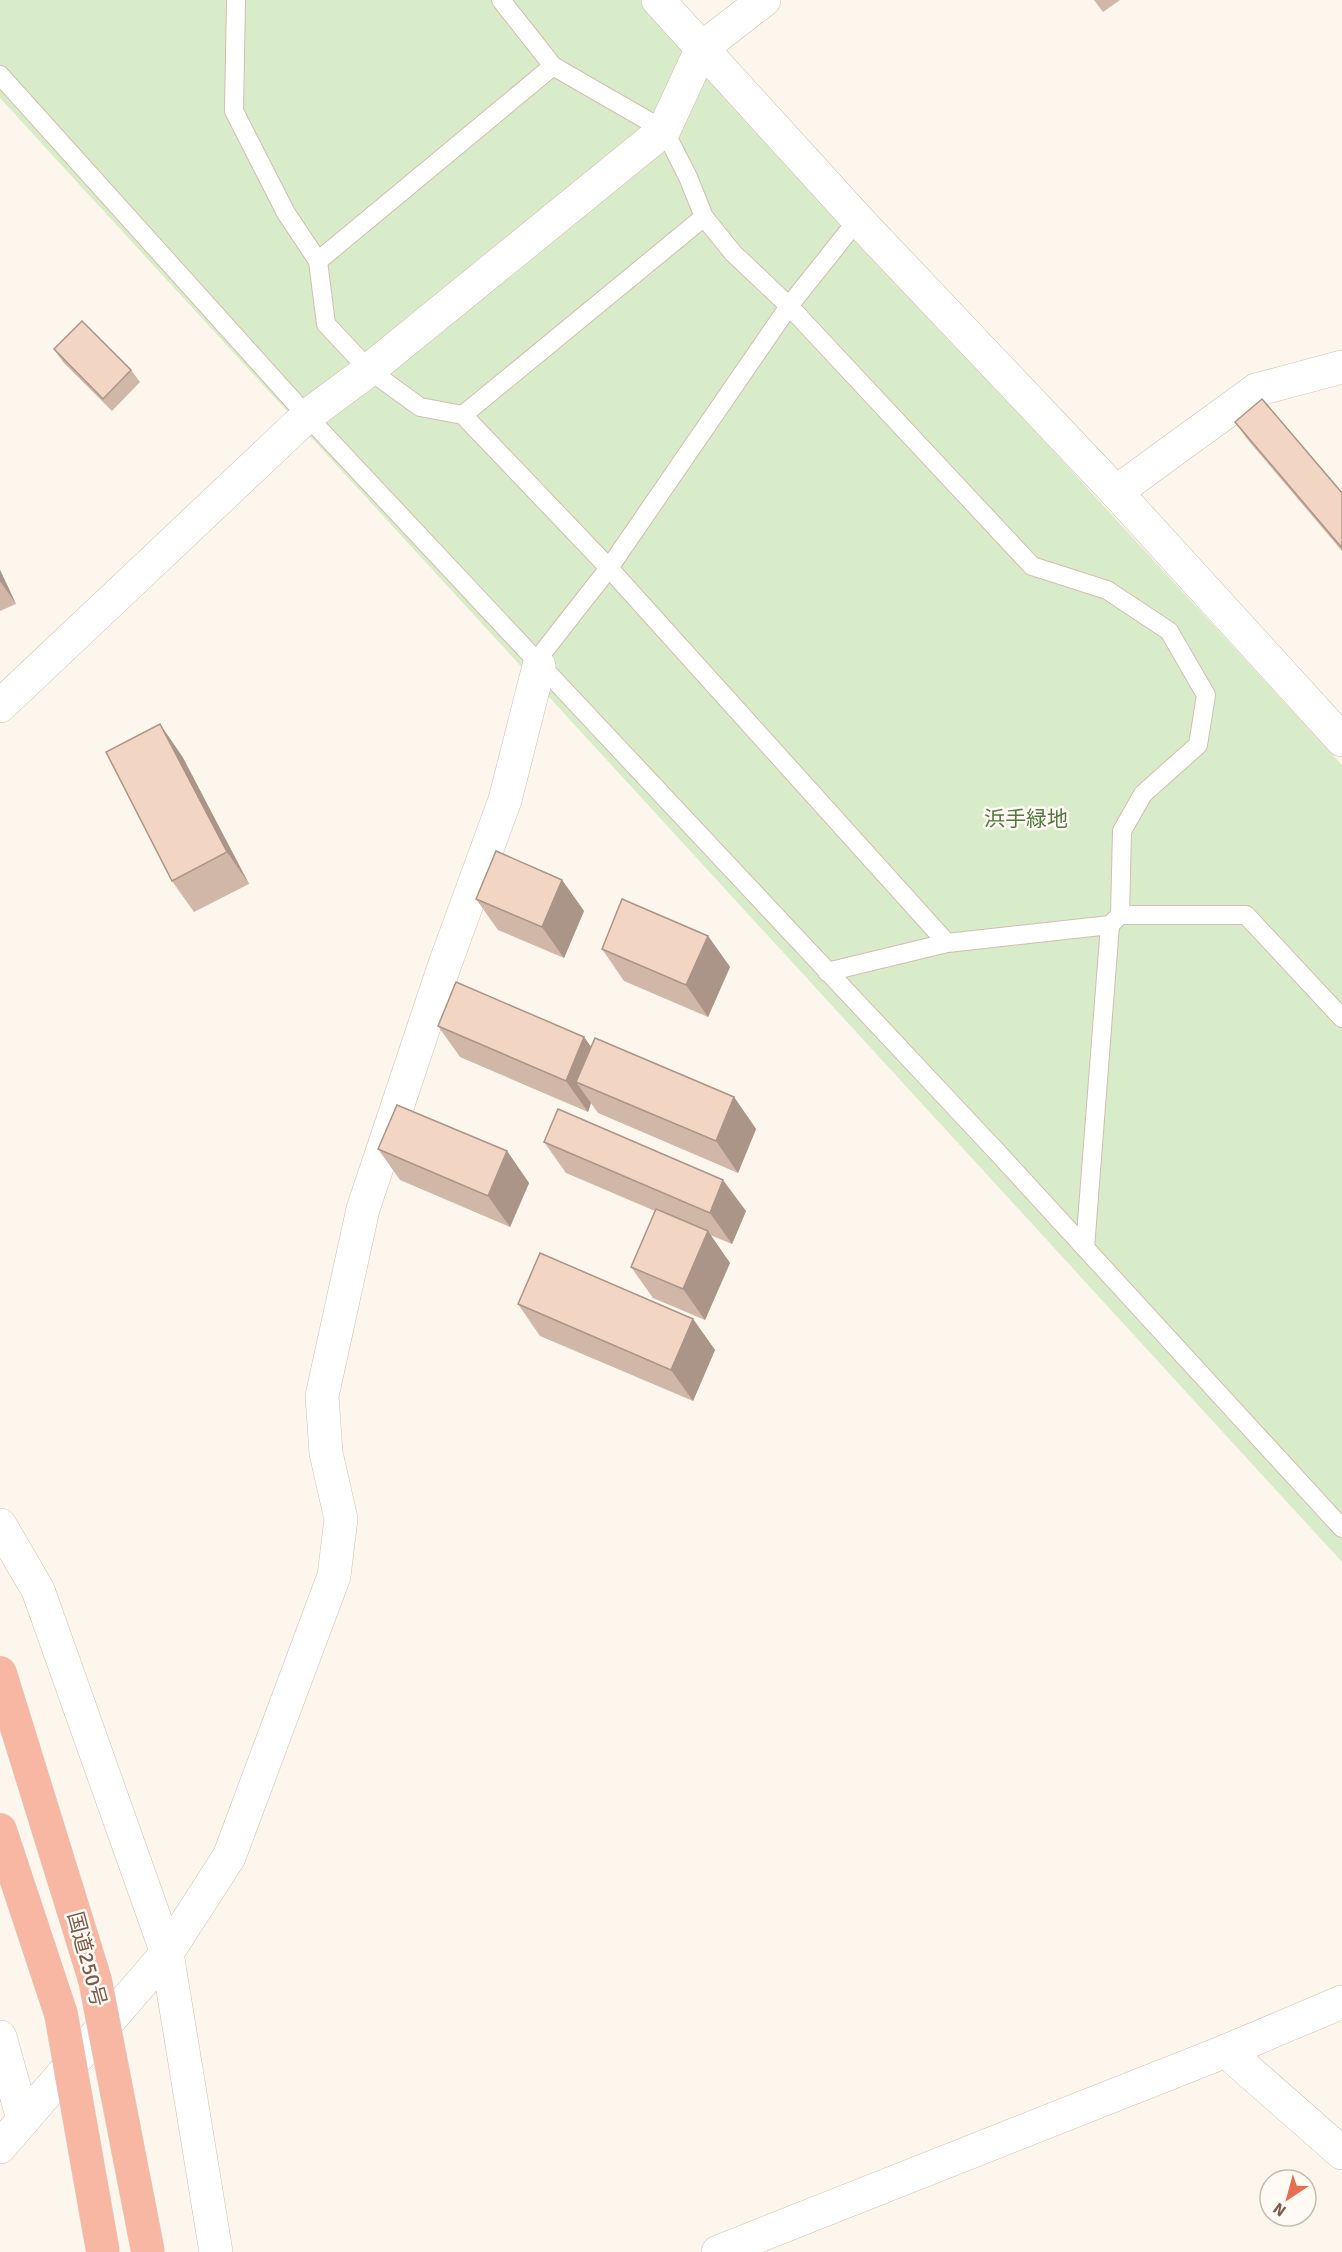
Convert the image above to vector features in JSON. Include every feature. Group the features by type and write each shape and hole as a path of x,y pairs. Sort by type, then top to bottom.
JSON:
{"highway":[{"name":"国道250号","path":"0,1673 95,1980 148,2252"},
{"name":"国道250号","path":"0,1830 61,2014 103,2252"}],"street":[{"path":"658,0 861,223 1116,492 1342,740"},
{"path":"0,706 307,416 369,370 664,130 702,48 764,0"},
{"path":"1116,492 1256,390 1342,367"},
{"path":"0,2147 167,1953 229,1857 334,1576 341,1519 326,1453 322,1396 363,1209 445,964 505,800 539,666"},
{"path":"0,1525 38,1590 167,1953 216,2252"},
{"path":"718,2252 1226,2051 1342,2002"},
{"path":"0,2037 23,2119"},
{"path":"1226,2051 1342,2153"}],"lane":[{"path":"236,0 234,111 286,213 318,261 326,324 369,370 420,407 463,415 609,568 947,943"},
{"path":"501,0 553,66 664,130 688,177 704,217 733,253 789,306 1032,566 1107,590 1169,631 1206,695 1198,745 1143,794 1122,831 1085,1248"},
{"path":"318,261 553,66"},
{"path":"0,75 307,416 1085,1248 1342,1528"},
{"path":"463,415 704,217"},
{"path":"539,666 544,651 609,568 789,306 847,233 861,223"},
{"path":"827,972 947,943 1115,920 1246,915 1342,1018"}],"green space":[{"name":"浜手緑地","path":"0,0 641,0 847,233 872,254 1342,765 1342,1562 0,98"}],"building":[{"path":"82,321 131,370 103,399 54,349"},
{"path":"1262,399 1342,493 1342,548 1235,422"},
{"path":"160,724 227,852 172,881 106,752"},
{"path":"496,851 562,880 542,927 476,899"},
{"path":"622,899 708,936 686,985 602,949"},
{"path":"456,982 584,1037 566,1081 438,1026"},
{"path":"595,1038 734,1097 716,1141 576,1082"},
{"path":"397,1105 507,1151 488,1196 378,1149"},
{"path":"558,1109 723,1180 710,1213 544,1142"},
{"path":"656,1209 708,1231 683,1289 631,1267"},
{"path":"540,1253 693,1319 671,1370 518,1304"}]}
